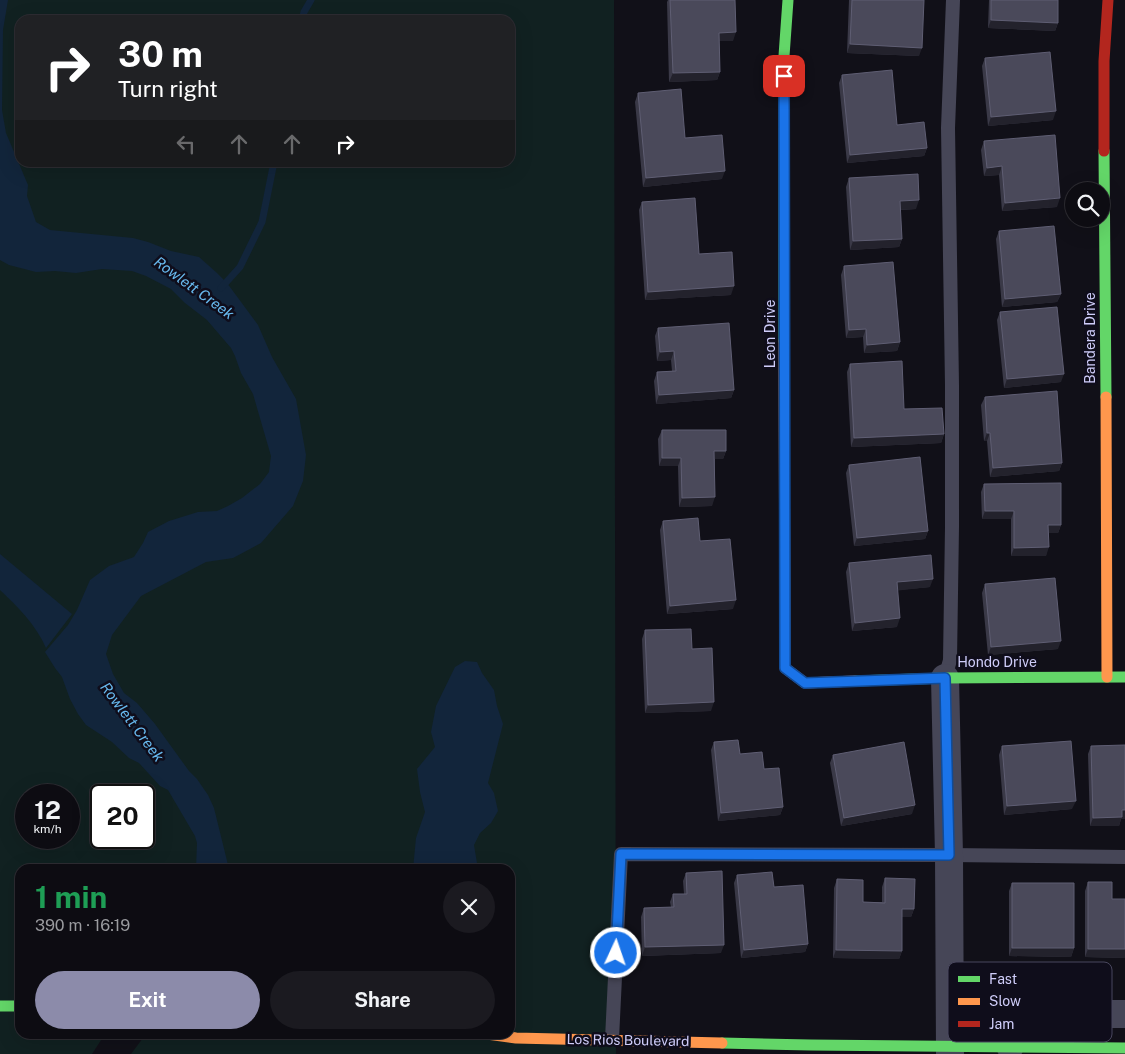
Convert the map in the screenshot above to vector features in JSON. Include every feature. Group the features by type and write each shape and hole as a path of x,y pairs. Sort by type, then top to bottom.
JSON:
{"street":[{"name":"Leon Drive","path":"785,668 784,56 788,0"},
{"name":"Bandera Drive","path":"1106,677 1104,61 1108,0"},
{"name":"Hondo Drive","path":"785,668 805,683 945,678 1125,677"},
{"path":"945,678 950,962"},
{"path":"0,1006 15,1006"},
{"path":"1112,1014 1125,1014"},
{"name":"Los Rios Boulevard","path":"515,1038 812,1044 950,1050 1010,1046 1125,1048"},
{"path":"1010,1042 1010,1046"}],"lane":[{"path":"945,678 950,660 952,527 948,128 953,0"},
{"path":"612,1039 621,854 1125,857"}],"shaded area":[{"path":"0,0 614,0 616,1054 0,1054"}],"water":[{"name":"Rowlett Creek","path":"0,0 8,0 3,30 2,110 6,133 15,154 15,167 20,167 28,185 27,196 36,222 50,230 133,238 171,251 199,257 227,283 258,325 272,357 296,399 306,455 303,481 293,506 261,543 233,558 206,562 141,596 112,635 106,654 113,674 124,693 137,703 155,724 208,795 214,808 228,864 196,864 197,843 195,836 168,790 160,786 139,763 129,758 112,742 86,725 70,699 62,677 45,652 68,625 90,580 109,566 134,557 148,532 169,521 198,512 217,511 242,498 260,484 269,472 271,456 253,394 241,373 231,348 207,320 171,289 132,271 102,269 76,273 36,272 9,265 0,260"},
{"path":"0,554 72,614 46,648 32,624 0,590"},
{"path":"465,661 477,662 494,690 503,724 488,783 494,793 498,811 491,823 480,833 474,845 477,864 413,864 416,838 425,812 417,769 435,747 431,732 436,706 455,667"}],"pier":[{"path":"102,1039 142,1039 131,1054 92,1054"}],"building":[{"path":"670,0 735,0 736,32 719,33 720,72 673,73"},
{"path":"852,0 924,0 922,48 850,44"},
{"path":"991,0 1058,0 1058,23 991,20"},
{"path":"1050,52 1056,111 991,117 985,58"},
{"path":"892,70 897,125 924,122 927,148 850,155 842,75"},
{"path":"681,89 685,138 722,135 725,171 646,178 638,93"},
{"path":"1055,135 1060,198 1005,203 1002,166 987,168 984,141"},
{"path":"918,174 919,200 900,201 902,239 853,241 849,178"},
{"path":"695,198 699,254 732,252 734,286 648,292 642,202"},
{"path":"1054,226 1061,294 1005,299 999,231"},
{"path":"893,262 900,342 867,345 866,329 849,330 844,266"},
{"path":"1057,307 1064,374 1007,379 1000,312"},
{"path":"729,323 734,390 659,395 657,372 676,371 674,351 660,352 658,328"},
{"path":"902,361 904,409 942,408 944,434 854,438 850,364"},
{"path":"1057,391 1062,463 993,468 990,433 987,433 985,397"},
{"path":"662,430 726,430 726,451 714,451 715,497 682,498 681,458 662,458"},
{"path":"920,457 928,531 857,538 849,465"},
{"path":"1061,483 1061,525 1048,525 1049,547 1014,548 1014,511 985,511 984,484"},
{"path":"698,518 700,541 730,539 736,600 670,606 663,521"},
{"path":"931,555 933,579 897,582 900,618 855,623 849,563"},
{"path":"1055,578 1061,641 991,647 985,584"},
{"path":"691,629 692,649 712,648 714,702 648,705 645,630"},
{"path":"738,740 740,754 762,752 764,769 779,768 783,807 721,813 714,742"},
{"path":"1071,741 1076,801 1007,806 1002,746"},
{"path":"904,742 915,805 844,818 833,755"},
{"path":"1125,745 1125,810 1122,810 1122,817 1093,818 1091,746"},
{"path":"722,871 724,945 645,947 644,908 674,907 673,894 687,894 686,873"},
{"path":"772,872 774,887 803,885 808,944 744,950 737,875"},
{"path":"885,878 915,879 914,909 902,909 902,951 836,950 837,879 863,880 863,902 885,903"},
{"path":"1088,882 1112,882 1112,899 1125,899 1125,949 1088,949"},
{"path":"1012,883 1074,883 1074,948 1012,948"}],"waterway":[{"path":"303,15 311,0"},
{"name":"Rowlett Creek","path":"221,288 240,267 262,222 273,167"}],"traffic: fast":[{"path":"784,341 784,56 788,0"},
{"path":"1104,151 1106,397"},
{"path":"855,681 945,678 1125,677"},
{"path":"0,1006 15,1006"},
{"path":"722,1043 1125,1048"}],"traffic: slow":[{"path":"784,341 785,668 805,683 855,681"},
{"path":"1106,397 1107,677"},
{"path":"515,1038 722,1043"}],"traffic: jam":[{"path":"1104,151 1104,61 1108,0"}],"route":[{"path":"616,953 621,854 949,855 945,678 805,683 785,668 784,76"}]}
